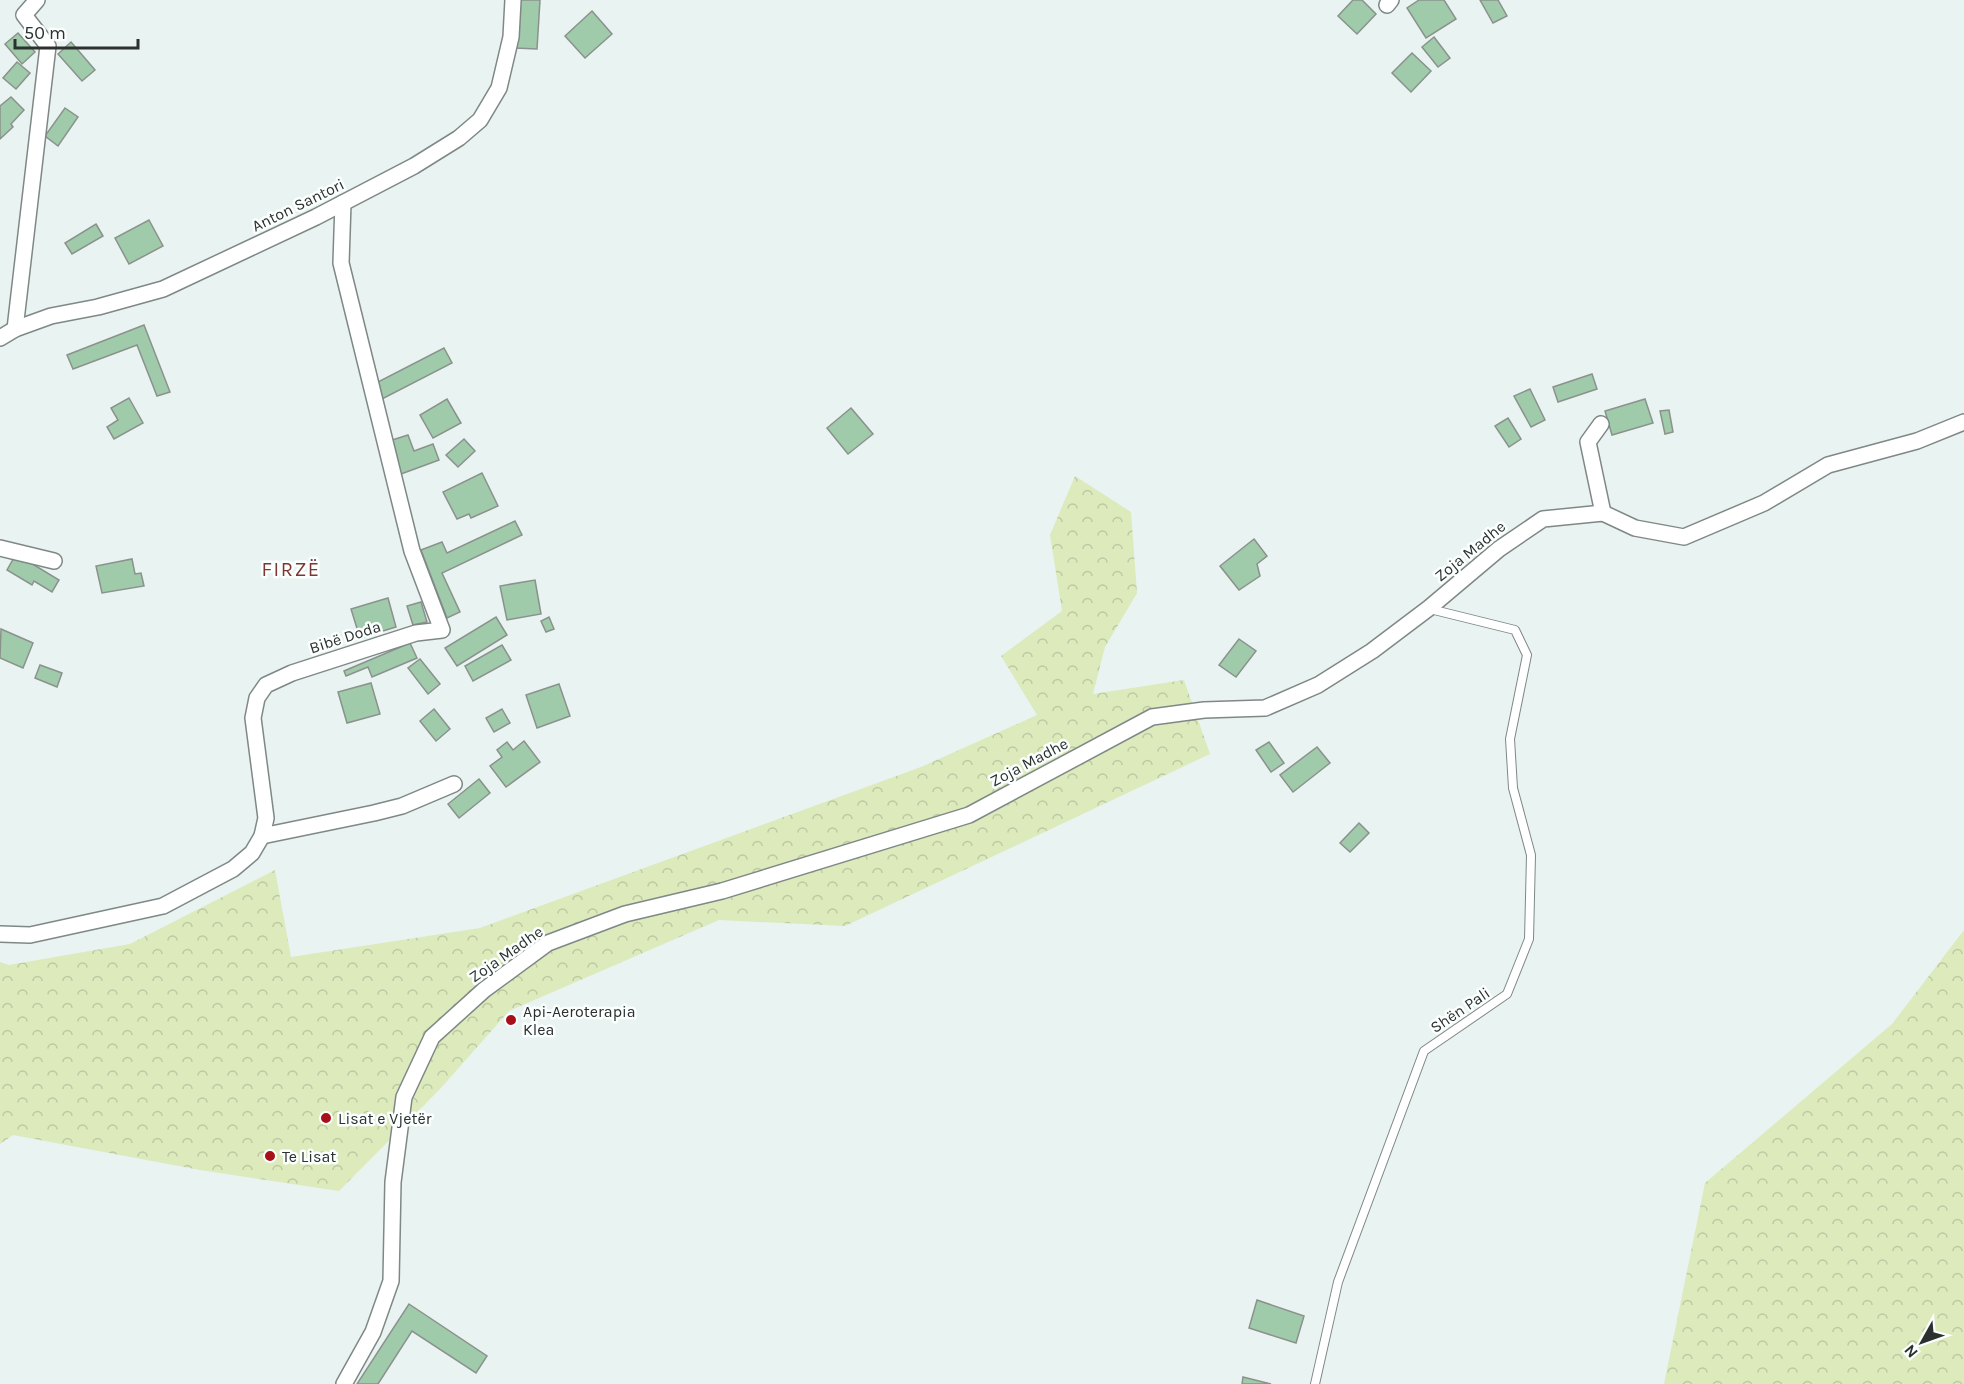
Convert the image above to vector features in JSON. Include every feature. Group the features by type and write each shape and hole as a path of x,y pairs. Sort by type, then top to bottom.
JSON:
{"street":[{"path":"15,329 48,46 24,15 37,0"},
{"name":"Anton Santori","path":"0,338 15,329 51,316 98,307 163,289 343,203 414,166 459,138 480,120 499,88 511,37 513,0"},
{"name":"Bibë Doda","path":"262,836 266,818 253,718 257,698 266,685 292,673 416,633 442,630 412,551 341,262 343,203"},
{"path":"1601,424 1588,442 1603,513 1635,528 1684,537 1764,503 1828,465 1917,441 1964,422"},
{"name":"Zoja Madhe","path":"344,1384 373,1332 391,1281 393,1182 404,1097 432,1037 484,990 548,943 625,914 722,891 969,815 1152,717 1204,710 1265,708 1318,685 1372,651 1429,608 1499,549 1543,519 1603,513"},
{"path":"0,548 54,561"},
{"path":"0,934 30,935 163,906 233,869 252,853 262,836 402,806 454,784"}],"lane":[{"name":"Shën Pali","path":"1315,1384 1338,1281 1424,1051 1507,994 1529,939 1532,855 1513,788 1510,739 1527,655 1515,630 1429,608"}],"green space":[{"path":"1075,476 1131,512 1137,593 1105,647 1093,694 1184,680 1210,754 845,926 719,920 509,1011 440,1089 339,1191 200,1170 13,1135 0,1144 0,962 9,965 130,944 275,870 291,957 480,928 921,767 1037,715 1001,656 1062,611 1050,535"},
{"path":"1964,930 1964,1384 1664,1384 1705,1183 1892,1024"}],"building":[{"path":"518,0 540,0 537,49 515,48"},
{"path":"1353,0 1362,0 1376,14 1357,34 1338,16"},
{"path":"1419,0 1444,0 1456,19 1426,38 1407,8"},
{"path":"1480,0 1498,0 1507,16 1493,23"},
{"path":"592,11 612,34 585,58 565,36"},
{"path":"18,33 35,52 22,64 5,44"},
{"path":"1434,37 1450,58 1438,67 1422,47"},
{"path":"71,42 95,70 82,81 58,54"},
{"path":"1412,53 1431,71 1411,92 1392,73"},
{"path":"17,62 30,73 16,89 3,78"},
{"path":"11,97 24,110 11,124 13,127 0,139 0,106"},
{"path":"65,108 78,117 58,146 45,136"},
{"path":"149,220 163,246 129,264 115,238"},
{"path":"96,224 103,236 72,254 65,243"},
{"path":"144,325 170,392 157,396 137,345 73,369 67,355"},
{"path":"444,348 452,363 382,399 374,384"},
{"path":"1592,374 1597,389 1558,402 1553,387"},
{"path":"1530,389 1545,420 1531,427 1514,396"},
{"path":"129,398 143,423 114,439 107,427 118,420 111,408"},
{"path":"447,399 461,423 433,438 420,415"},
{"path":"1645,399 1653,423 1612,435 1605,411"},
{"path":"851,408 873,434 848,454 827,428"},
{"path":"1669,410 1673,432 1665,434 1660,411"},
{"path":"1508,418 1521,439 1509,447 1495,426"},
{"path":"408,435 414,451 433,444 439,460 401,474 389,441"},
{"path":"464,439 475,451 458,467 446,455"},
{"path":"482,473 498,506 471,518 469,514 457,519 443,492"},
{"path":"515,521 522,535 442,573 460,612 447,618 421,550 442,542 447,553"},
{"path":"1254,539 1267,556 1257,564 1260,576 1239,590 1220,566"},
{"path":"16,554 59,580 52,592 34,581 32,585 7,570"},
{"path":"132,559 135,574 141,573 144,586 102,593 96,566"},
{"path":"535,580 541,614 507,620 500,586"},
{"path":"388,598 396,627 360,638 351,609"},
{"path":"421,602 427,622 413,625 407,606"},
{"path":"496,617 507,635 457,666 445,648"},
{"path":"549,617 554,629 546,632 541,621"},
{"path":"1,629 33,643 23,668 0,658"},
{"path":"1239,639 1256,651 1236,677 1219,665"},
{"path":"410,643 417,658 372,677 368,667 346,676 344,671"},
{"path":"502,645 511,660 473,681 465,666"},
{"path":"420,659 440,684 428,694 408,668"},
{"path":"40,665 62,673 57,687 35,678"},
{"path":"371,683 380,714 347,723 338,692"},
{"path":"559,684 570,716 537,728 526,695"},
{"path":"434,709 450,729 436,741 420,721"},
{"path":"502,709 510,723 494,732 486,718"},
{"path":"524,741 540,762 506,787 490,766 502,757 497,750 507,742 513,750"},
{"path":"1269,742 1284,763 1271,772 1256,750"},
{"path":"1317,747 1330,763 1293,792 1280,775"},
{"path":"479,779 490,793 459,818 448,804"},
{"path":"1359,823 1369,833 1350,852 1340,843"},
{"path":"1257,1300 1304,1316 1296,1343 1249,1328"},
{"path":"409,1304 487,1356 476,1373 412,1331 378,1384 357,1384"},
{"path":"1243,1377 1271,1384 1242,1384"}],"place":[{"name":"Api-Aeroterapia Klea","path":"511,1020"},
{"name":"Lisat e Vjetër","path":"326,1118"},
{"name":"Te Lisat","path":"270,1156"}],"district":[{"name":"FIRZË","path":"291,569"}]}
